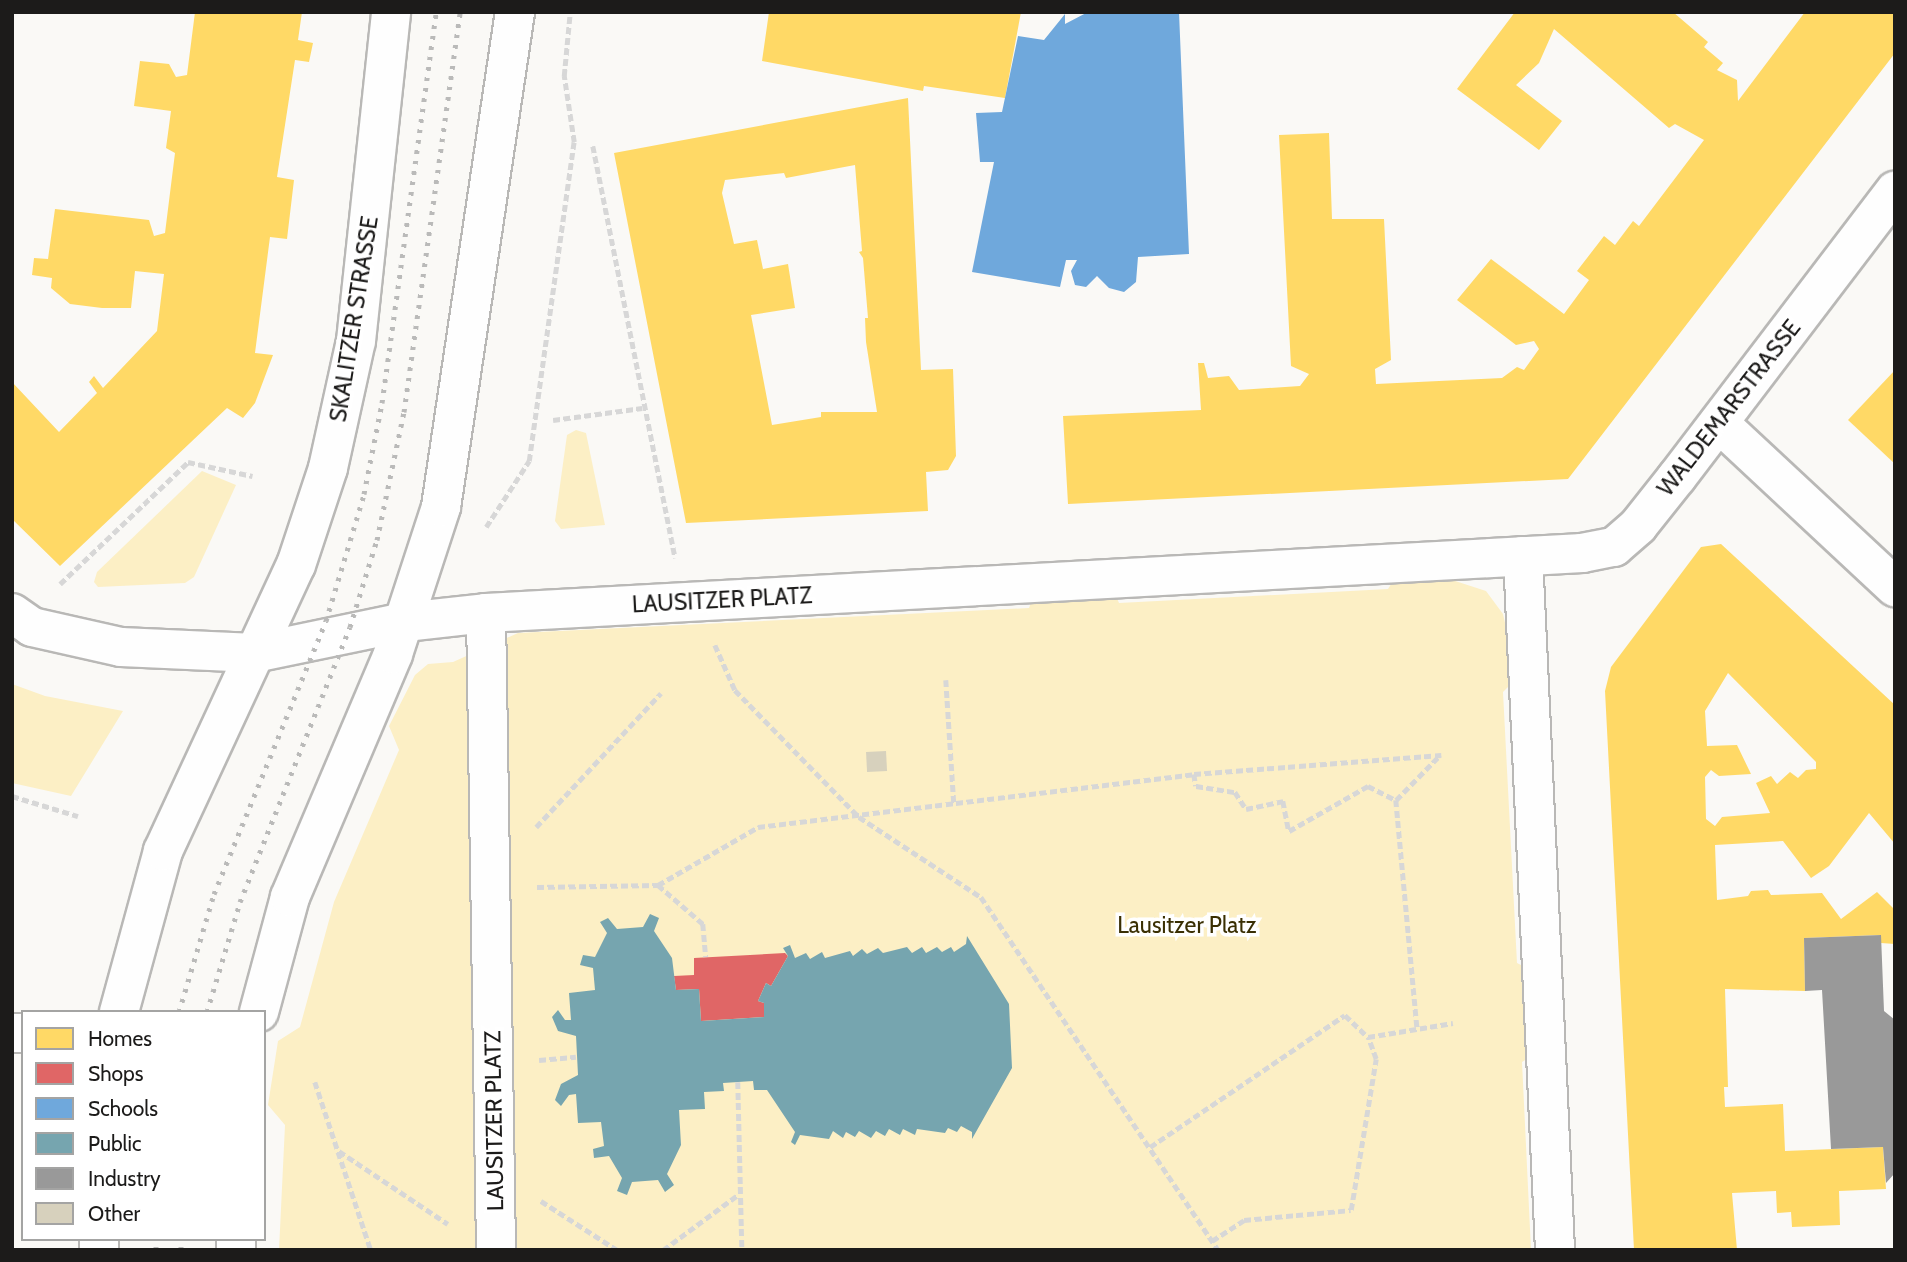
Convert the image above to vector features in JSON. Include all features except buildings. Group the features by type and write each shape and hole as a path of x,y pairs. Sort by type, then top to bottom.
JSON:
{"street":[{"name":"SKALITZER STRASSE","path":"120,1010 163,851 255,653 313,518 343,406 360,304 391,12"},
{"path":"259,1010 276,942 306,852 405,622 433,541 450,464 515,12"},
{"name":"WALDEMARSTRASSE","path":"1523,556 1587,553 1614,547 1638,526 1895,191"},
{"path":"1719,422 1895,587"},
{"path":"1523,556 1555,1250"},
{"name":"LAUSITZER PLATZ","path":"405,622 486,613 1523,556"},
{"path":"12,613 32,627 121,647 255,653 405,622"},
{"name":"LAUSITZER PLATZ","path":"486,613 496,1250"}],"path":[{"path":"482,541 486,528 529,461 574,142 564,66 570,12"},
{"path":"593,146 642,408 674,554 735,690 859,817 981,897 1218,1250"},
{"path":"553,420 642,408"},
{"path":"60,584 188,462 253,476"},
{"path":"946,680 954,804"},
{"path":"530,834 661,693"},
{"path":"522,887 658,885 758,827 859,817 1194,774 1440,755 1396,800 1417,1028"},
{"path":"1194,774 1196,786 1235,792 1246,809 1283,801 1289,831 1368,786 1396,800"},
{"path":"12,796 78,816"},
{"path":"658,885 702,924 706,957"},
{"path":"1150,1147 1345,1015 1368,1037 1376,1059 1351,1210 1244,1220 1212,1241"},
{"path":"1368,1037 1453,1023"},
{"path":"524,1061 576,1057"},
{"path":"315,1082 371,1250"},
{"path":"737,1082 742,1250"},
{"path":"338,1150 400,1188 454,1229"},
{"path":"663,1250 740,1193"},
{"path":"538,1199 617,1250"}],"green space":[{"path":"576,430 586,433 605,525 561,529 555,521 567,435"},
{"path":"202,471 236,485 194,577 185,583 98,587 94,582 97,572"},
{"name":"Lausitzer Platz","path":"1446,578 1486,591 1503,614 1508,636 1511,684 1503,692 1517,963 1523,966 1527,1059 1522,1062 1531,1250 279,1250 285,1125 268,1105 278,1041 300,1027 334,902 399,750 389,726 415,675 428,664 453,662 518,633 1029,608 1032,600 1116,596 1119,603 1388,589 1393,581"},
{"path":"12,684 45,696 123,711 71,796 12,783"}],"railway":[{"path":"180,1010 214,894 326,621 364,494 382,403 436,12"},
{"path":"208,1010 240,902 350,627 377,540 404,412 460,12"},
{"path":"156,1241 156,1250"},
{"path":"181,1241 181,1250"}]}
